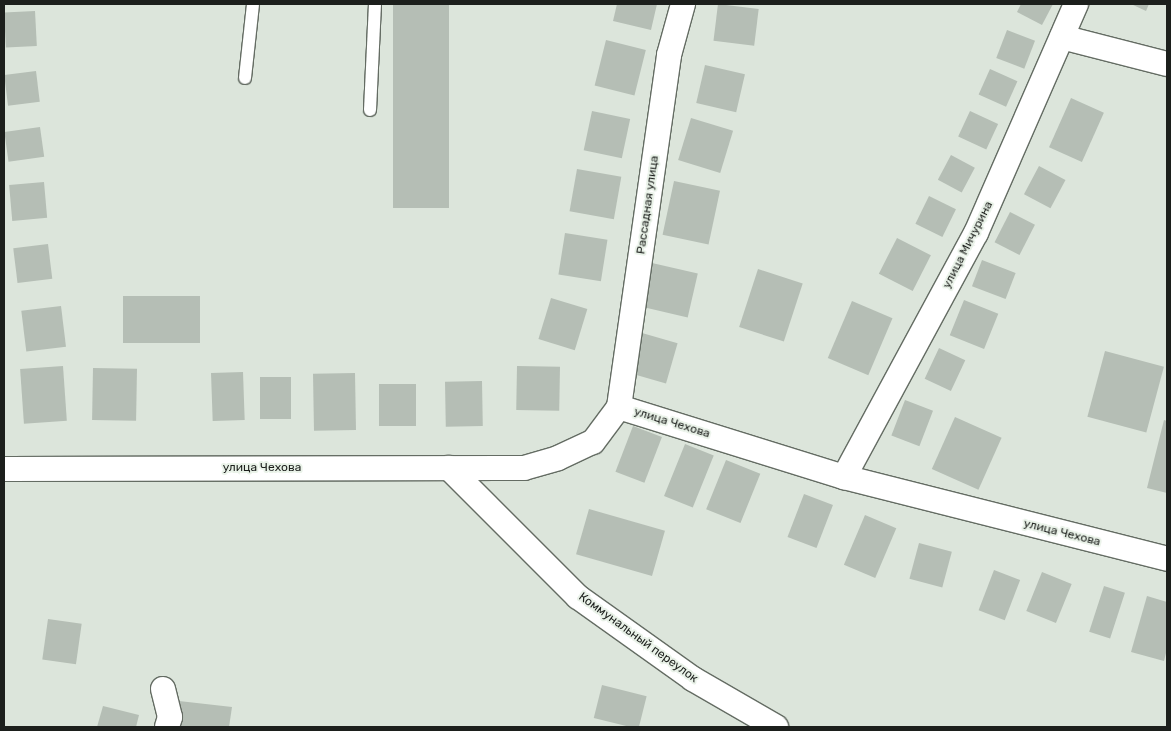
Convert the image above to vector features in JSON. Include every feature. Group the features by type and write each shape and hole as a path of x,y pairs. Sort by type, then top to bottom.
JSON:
{"street":[{"name":"Рассадная улица","path":"619,407 669,55 683,4"},
{"name":"улица Мичурина","path":"844,478 976,233 1076,4"},
{"path":"1062,37 1167,64"},
{"name":"улица Чехова","path":"4,469 524,468 558,458 592,442 619,407 844,478 1167,559"},
{"name":"Коммунальный переулок","path":"449,468 578,596 693,679 776,727"},
{"path":"163,689 170,717 167,727"}],"lane":[{"path":"245,78 253,4"},
{"path":"370,110 375,4"}],"building":[{"path":"393,4 449,4 449,208 393,208"},
{"path":"617,4 657,4 651,30 613,21"},
{"path":"718,4 759,9 754,46 713,41"},
{"path":"1021,4 1053,4 1042,25 1017,12"},
{"path":"1131,4 1149,4 1146,11"},
{"path":"35,11 37,46 6,48 4,13"},
{"path":"1007,30 1035,41 1024,69 996,58"},
{"path":"606,40 646,50 634,96 595,86"},
{"path":"705,65 745,74 736,112 696,103"},
{"path":"990,69 1017,81 1006,107 979,95"},
{"path":"36,71 40,102 8,106 4,75"},
{"path":"1071,98 1104,113 1082,162 1049,147"},
{"path":"592,111 630,119 622,158 584,150"},
{"path":"970,111 998,124 986,149 958,136"},
{"path":"691,118 733,131 720,173 678,160"},
{"path":"40,127 44,157 9,162 4,132"},
{"path":"951,155 975,168 962,192 938,180"},
{"path":"1039,166 1065,180 1050,208 1024,194"},
{"path":"577,169 621,177 614,219 570,211"},
{"path":"674,181 720,191 709,245 663,235"},
{"path":"44,182 47,218 12,221 9,185"},
{"path":"929,196 956,209 942,237 915,224"},
{"path":"1010,212 1035,225 1020,255 995,242"},
{"path":"565,233 607,240 601,281 558,274"},
{"path":"897,238 931,255 913,291 879,274"},
{"path":"48,244 52,279 18,283 13,248"},
{"path":"982,260 1016,273 1006,299 972,286"},
{"path":"652,263 698,274 688,317 642,307"},
{"path":"758,269 803,284 784,342 739,327"},
{"path":"123,296 200,296 200,343 123,343"},
{"path":"551,298 587,309 575,350 538,339"},
{"path":"964,300 998,314 984,349 950,335"},
{"path":"852,301 893,318 868,375 828,358"},
{"path":"61,306 66,347 26,352 21,311"},
{"path":"642,333 678,343 666,384 630,373"},
{"path":"939,348 965,360 951,391 925,379"},
{"path":"1105,351 1164,367 1146,432 1087,417"},
{"path":"63,366 67,421 24,424 20,369"},
{"path":"517,366 560,367 559,411 516,410"},
{"path":"93,368 137,369 136,421 92,420"},
{"path":"243,372 245,420 213,421 211,373"},
{"path":"355,373 356,430 314,431 313,374"},
{"path":"260,377 291,377 291,419 260,419"},
{"path":"482,381 483,426 446,427 445,382"},
{"path":"379,384 416,384 416,426 379,426"},
{"path":"905,400 933,411 919,446 891,435"},
{"path":"955,417 1002,438 978,490 932,469"},
{"path":"1164,420 1167,421 1167,493 1147,488"},
{"path":"633,426 662,437 644,483 615,472"},
{"path":"685,444 714,456 693,508 664,496"},
{"path":"726,460 760,474 740,523 706,509"},
{"path":"804,494 833,505 816,548 788,537"},
{"path":"589,509 665,531 652,576 576,554"},
{"path":"865,515 896,528 875,578 844,565"},
{"path":"919,543 952,552 942,588 909,579"},
{"path":"994,570 1020,580 1005,620 979,610"},
{"path":"1042,572 1072,584 1056,623 1026,611"},
{"path":"1104,586 1125,593 1110,638 1089,632"},
{"path":"1147,596 1167,602 1167,649 1164,661 1131,652"},
{"path":"48,619 82,624 76,664 42,660"},
{"path":"602,685 647,696 639,727 630,727 594,718"},
{"path":"179,701 232,707 229,727 176,727"},
{"path":"103,706 139,715 136,727 97,727"}]}
